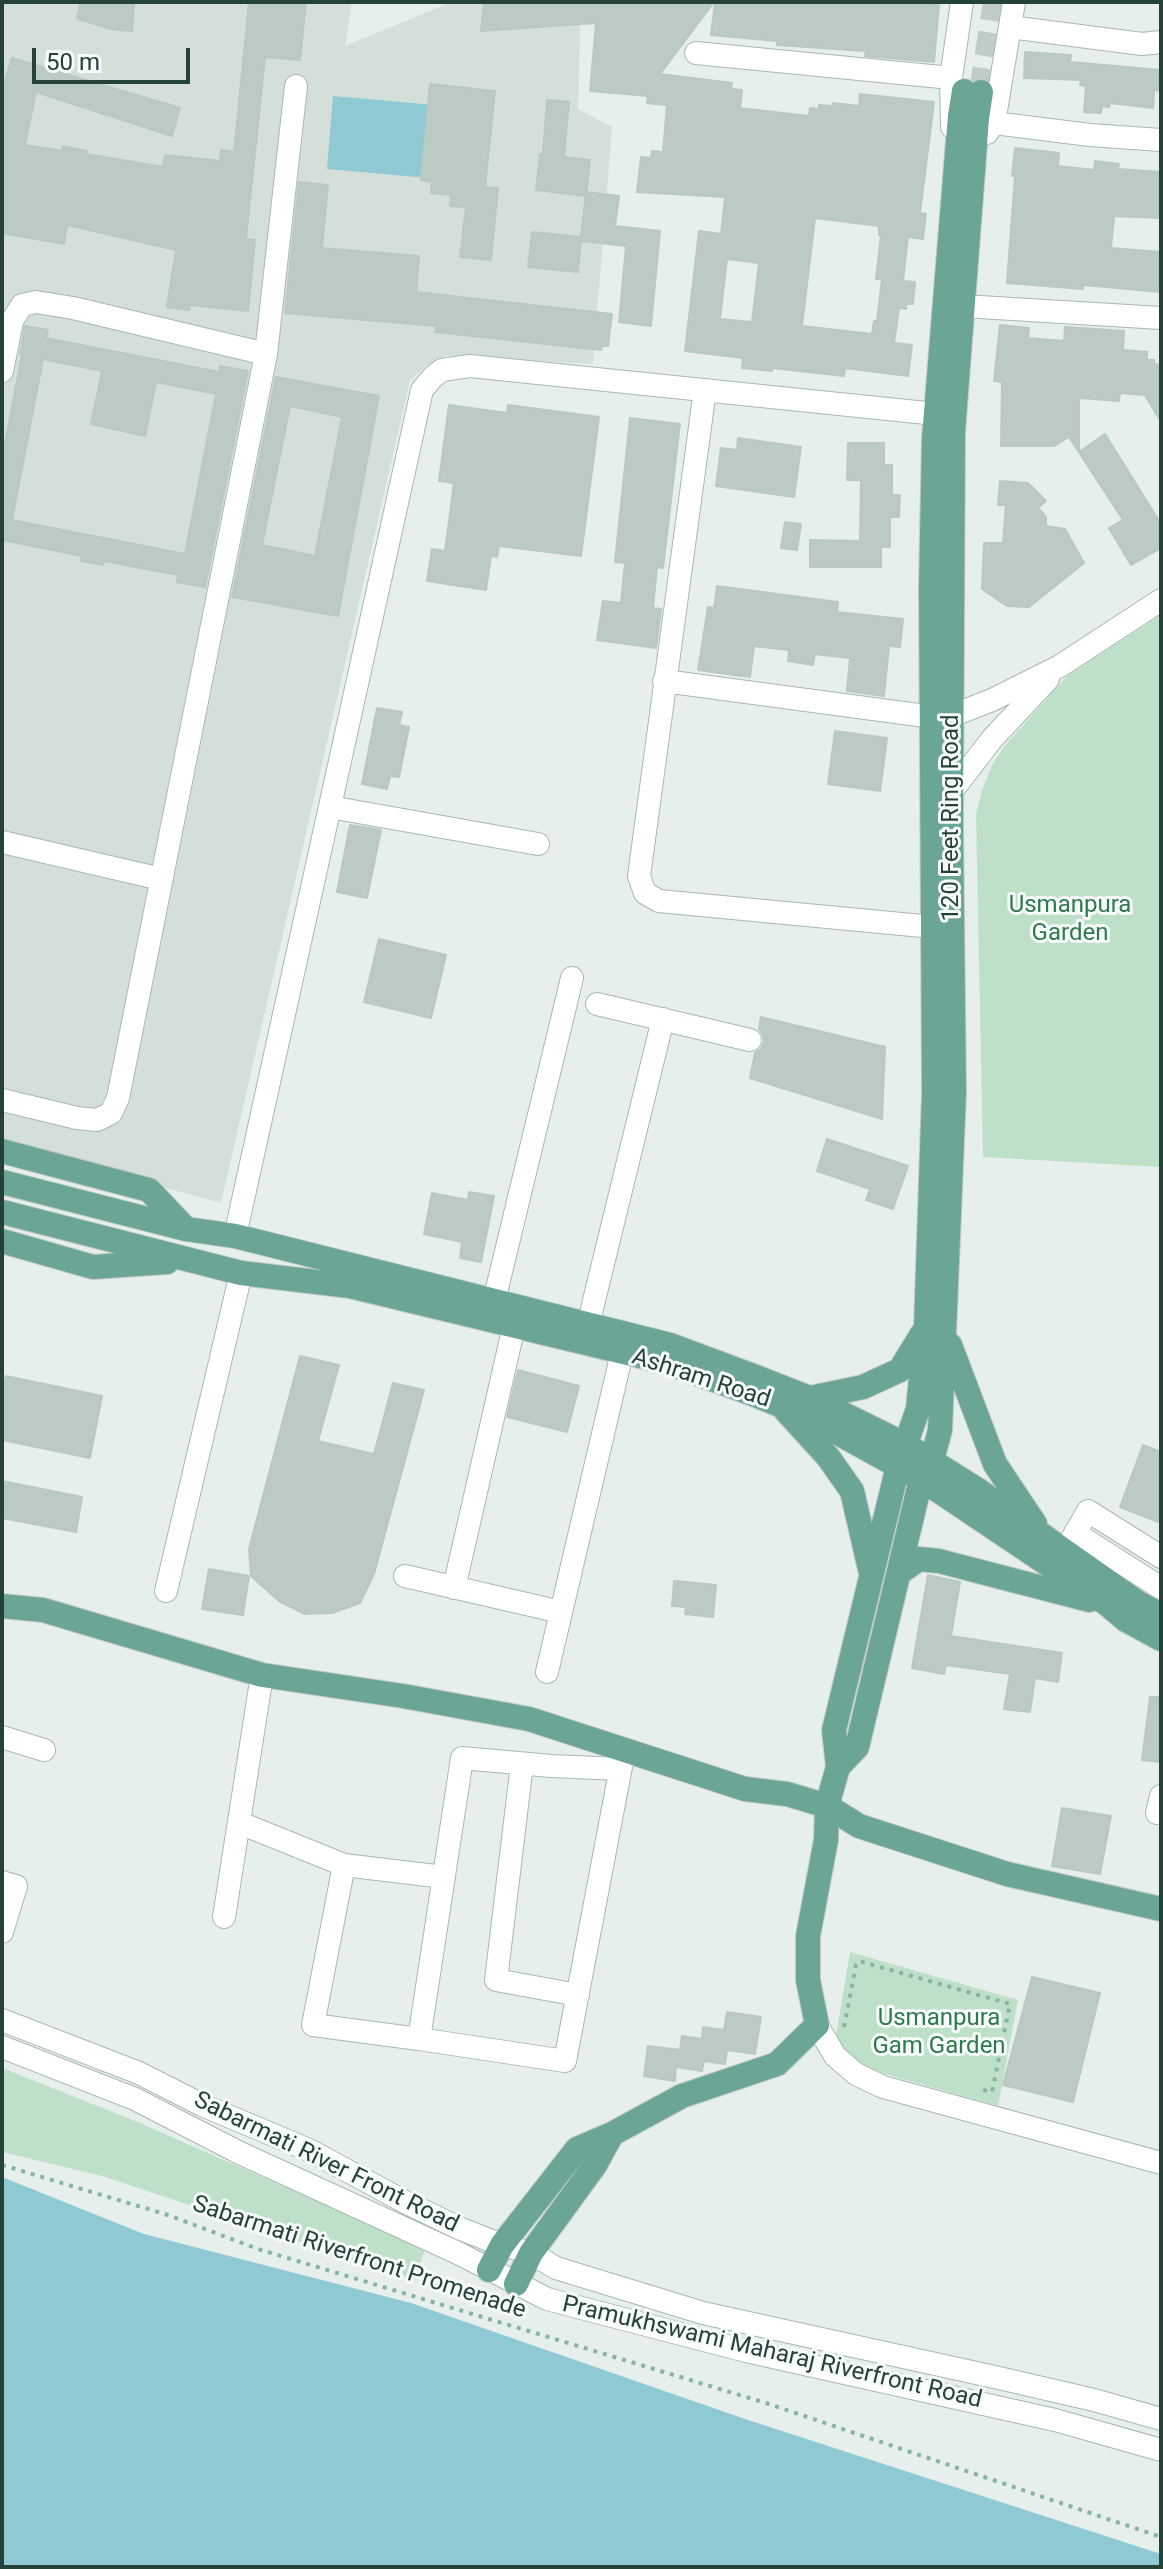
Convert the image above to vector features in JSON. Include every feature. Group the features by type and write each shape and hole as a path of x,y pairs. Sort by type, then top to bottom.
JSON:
{"main road":[{"path":"965,87 966,151"},
{"name":"120 Feet Ring Road","path":"838,1767 834,1730 902,1455 918,1409 935,1329 954,1093 942,793 942,717 953,432 963,306 966,151"},
{"name":"120 Feet Ring Road","path":"942,717 931,586 936,414 966,151"},
{"name":"120 Feet Ring Road","path":"838,1767 857,1747 926,1469 940,1430 935,1329 933,927 942,793"},
{"path":"2,1151 149,1190 186,1229"},
{"name":"Ashram Road","path":"2,1182 186,1229 235,1236 670,1345 810,1398 902,1455 1042,1534 1070,1542 1137,1602 1161,1615"},
{"name":"Ashram Road","path":"2,1212 241,1273 350,1286 665,1362 902,1455"},
{"path":"2,1241 93,1267 185,1260"},
{"path":"810,1398 863,1387 900,1370 935,1329 995,1464 1042,1534"},
{"path":"782,1406 828,1457 852,1491 872,1575"},
{"name":"Ashram Road","path":"926,1469 1126,1620 1161,1639"},
{"path":"899,1573 919,1559 939,1561 1107,1604"},
{"path":"2,1606 43,1610 262,1675 387,1693 529,1719 622,1760 745,1789 787,1794 827,1806 859,1826 1007,1874 1161,1909"},
{"path":"489,2270 502,2245 577,2149 682,2096 777,2064 817,2025 808,1980 808,1936 826,1840 827,1806 838,1767"},
{"path":"516,2284 531,2253 595,2165 612,2134"}],"street":[{"path":"696,53 965,87 962,2"},
{"path":"966,151 994,123 1014,2"},
{"path":"1010,27 1142,44 1161,42"},
{"path":"2,1100 97,1120 111,1113 118,1098 266,354 296,86"},
{"path":"994,123 1161,140"},
{"path":"2,371 12,321 22,305 36,302 266,354"},
{"path":"963,306 1161,318"},
{"path":"235,1236 422,390 433,377 442,370 470,366 936,414"},
{"path":"705,390 639,876 645,893 659,901 933,927"},
{"path":"664,681 942,717 992,700 1060,666 1161,600"},
{"path":"942,793 1060,666"},
{"path":"330,807 538,844"},
{"path":"2,842 161,879"},
{"path":"494,1301 572,978"},
{"path":"597,1004 750,1040"},
{"path":"588,1325 663,1019"},
{"path":"166,1591 241,1273"},
{"path":"454,1588 514,1326"},
{"path":"547,1672 622,1353"},
{"path":"1161,1557 1088,1511 1070,1542 1161,1588"},
{"path":"405,1576 561,1612"},
{"path":"224,1917 262,1675"},
{"path":"2,1737 44,1750"},
{"path":"344,1865 313,2025 565,2061 622,1760 522,1764 462,1758 419,2039"},
{"path":"522,1764 496,1980 578,1995"},
{"path":"240,1823 344,1865 444,1877"},
{"path":"2,1882 16,1886 2,1932"},
{"name":"Sabarmati River Front Road","path":"2,2020 139,2073 202,2105 309,2150 407,2203 502,2245 531,2253 556,2268 703,2313 999,2378 1161,2419"},
{"path":"817,2025 835,2056 856,2074 883,2087 1161,2163"},
{"name":"Pramukhswami Maharaj Riverfront Road","path":"2,2047 135,2099 240,2153 547,2299 746,2351 1055,2420 1161,2450"}],"path":[{"path":"842,2038 859,1961 1010,2004 992,2092 978,2089"},
{"name":"Sabarmati Riverfront Promenade","path":"2,2165 168,2215 258,2249 766,2403 1161,2537"}],"shaded area":[{"path":"2,2 352,2 345,46 452,2 581,2 578,109 612,127 593,364 445,356 425,367 410,381 221,1203 2,1143"}],"green space":[{"name":"Usmanpura Garden","path":"1161,615 1161,1167 983,1157 976,814 982,791 992,765 1003,748 1067,676"},
{"name":"Usmanpura Gam Garden","path":"850,1952 1018,2000 998,2106 857,2066 835,2042"},
{"path":"2,2068 140,2123 425,2249 415,2280 102,2176 2,2152"}],"water":[{"path":"333,96 480,109 473,182 327,169"},
{"path":"2,2177 144,2234 411,2303 745,2419 1161,2554 1161,2567 2,2567"}],"building":[{"path":"81,2 134,2 132,31 110,29 79,19"},
{"path":"249,2 306,2 300,60 265,57 246,239 255,240 248,311 190,305 189,310 167,307 176,250 67,225 64,244 2,233 2,90 12,58 180,108 172,136 36,92 25,145 62,151 63,146 87,151 86,154 163,167 165,155 220,161 221,150 234,152"},
{"path":"484,2 714,2 660,74 732,83 731,89 742,90 740,108 809,116 810,108 819,109 819,105 859,106 860,94 934,102 920,213 926,214 923,239 908,237 903,281 915,282 913,304 906,304 906,309 899,308 894,343 912,345 908,376 845,368 844,376 742,368 743,358 685,351 699,231 721,234 725,197 637,192 641,157 651,158 652,151 663,152 667,105 647,103 648,96 590,91 596,23 481,31","holes":["815,218 879,226 881,235 876,279 882,279 877,321 874,321 872,334 802,326","727,259 759,263 752,322 720,319"]},
{"path":"715,2 901,2 939,5 934,62 865,56 866,51 777,45 777,41 711,35"},
{"path":"1025,52 1071,55 1070,62 1161,70 1161,91 1154,90 1153,108 1110,103 1109,107 1102,106 1101,113 1084,112 1086,86 1080,85 1081,80 1024,78"},
{"path":"430,84 495,91 485,187 498,188 491,260 460,257 466,207 450,206 451,195 431,193 432,182 421,180"},
{"path":"547,100 569,102 564,157 590,160 586,196 536,190 540,154 543,154"},
{"path":"1015,148 1059,153 1058,166 1094,170 1095,161 1119,164 1118,169 1161,172 1161,218 1114,216 1111,248 1161,252 1161,292 1083,285 1083,289 1007,283"},
{"path":"299,182 328,185 322,248 419,256 416,292 612,314 608,346 602,346 601,350 435,332 436,326 285,313"},
{"path":"586,192 619,196 615,226 660,231 651,326 619,322 626,246 581,241 578,272 528,267 532,232 581,237"},
{"path":"1000,325 1029,328 1028,338 1064,341 1065,327 1124,331 1123,350 1147,352 1147,360 1161,365 1161,422 1145,395 1120,393 1119,401 1079,398 1079,452 1105,434 1161,524 1161,548 1131,565 1109,528 1123,520 1069,437 1054,446 1001,446 1002,382 994,381"},
{"path":"25,326 48,330 46,338 219,372 220,366 248,371 205,587 177,582 178,575 104,561 103,565 81,561 82,556 2,540 2,460","holes":["43,359 102,371 91,424 145,436 156,382 216,394 185,554 12,520"]},
{"path":"276,377 379,396 338,616 232,597","holes":["290,406 342,417 315,556 262,545"]},
{"path":"449,405 507,413 508,405 599,417 581,556 499,546 497,557 491,556 486,590 427,581 432,549 445,551 454,483 439,481"},
{"path":"630,418 680,424 663,568 657,567 653,608 661,609 656,648 597,640 603,601 621,603 625,563 615,562"},
{"path":"738,438 801,447 794,497 716,486 721,448 737,450"},
{"path":"848,443 884,443 884,465 892,465 892,495 900,495 899,517 890,517 890,547 881,547 881,567 810,567 810,540 860,541 861,480 847,480"},
{"path":"1000,481 1028,483 1046,501 1038,508 1046,517 1046,526 1065,529 1084,563 1029,607 1007,606 982,589 984,543 1003,543 1006,505 998,505"},
{"path":"785,522 801,524 797,550 781,548"},
{"path":"717,586 838,602 837,612 903,619 900,647 889,646 884,696 847,691 850,658 815,654 813,665 788,661 789,650 754,646 750,677 698,670 708,607 714,608"},
{"path":"377,708 402,712 399,725 409,727 399,777 390,776 387,789 362,784"},
{"path":"835,731 887,738 880,791 828,784"},
{"path":"350,825 381,830 367,898 337,892"},
{"path":"379,939 446,955 431,1018 364,1002"},
{"path":"761,1017 885,1047 882,1119 750,1078 755,1053 764,1042 759,1029"},
{"path":"827,1139 908,1166 893,1209 866,1200 870,1189 817,1171"},
{"path":"469,1192 494,1196 481,1262 460,1258 462,1242 424,1234 432,1193 468,1200"},
{"path":"300,1356 339,1365 318,1441 374,1454 393,1383 424,1390 374,1574 360,1603 332,1613 305,1614 279,1601 251,1576 249,1549"},
{"path":"518,1370 579,1386 567,1432 507,1417"},
{"path":"6,1376 102,1396 90,1458 2,1440 2,1393"},
{"path":"1143,1445 1161,1452 1161,1523 1120,1507"},
{"path":"2,1481 82,1497 76,1532 2,1518"},
{"path":"209,1569 249,1576 243,1615 202,1609"},
{"path":"928,1575 960,1582 951,1636 1062,1653 1058,1682 1035,1678 1030,1712 1004,1709 1010,1674 946,1665 944,1674 912,1668"},
{"path":"674,1581 716,1585 713,1617 685,1614 686,1607 672,1606"},
{"path":"1150,1697 1161,1697 1161,1762 1142,1760"},
{"path":"1062,1808 1111,1816 1100,1874 1052,1866"},
{"path":"1032,1977 1100,1993 1073,2102 1003,2085"},
{"path":"727,2012 761,2017 755,2054 727,2050 725,2064 704,2061 702,2071 676,2067 675,2081 644,2076 648,2046 680,2050 682,2036 702,2039 703,2027 724,2030"}],"tunnel":[{"path":"981,92 995,2"}]}
